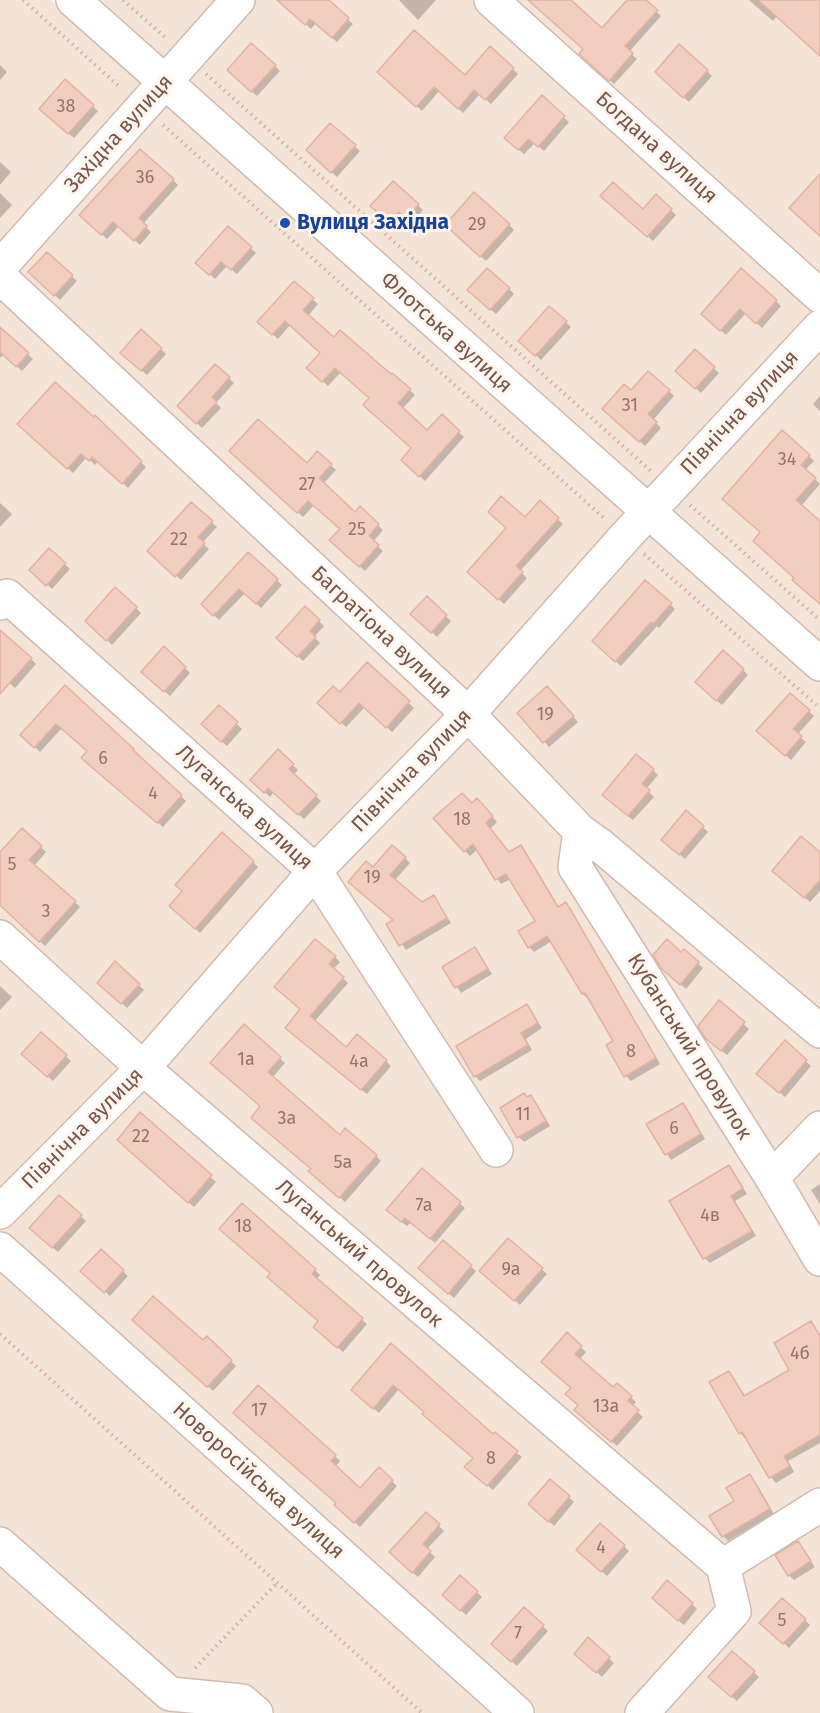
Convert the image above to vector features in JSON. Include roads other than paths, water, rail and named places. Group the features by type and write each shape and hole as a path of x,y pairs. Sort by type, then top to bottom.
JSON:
{"street":[{"name":"Флотська вулиця","path":"74,0 820,664"},
{"name":"Західна вулиця","path":"0,267 238,0"},
{"name":"Богдана вулиця","path":"491,0 820,296"},
{"name":"Багратіона вулиця","path":"0,277 468,714 580,831 601,846 820,1031"},
{"name":"Північна вулиця","path":"0,1212 143,1068 315,871 468,714 625,537 820,327"},
{"name":"Луганська вулиця","path":"3,600 315,871 496,1150"},
{"name":"Кубанський провулок","path":"580,831 575,867 772,1178 820,1259"},
{"name":"Луганський провулок","path":"0,937 143,1068 723,1566"},
{"path":"772,1178 820,1128"},
{"name":"Новоросійська вулиця","path":"0,1249 517,1713"},
{"path":"642,1713 734,1611 723,1566 820,1505"},
{"path":"0,1544 161,1704 242,1701 256,1713"}],"place":[{"name":"Вулиця Західна","path":"285,223"}]}
